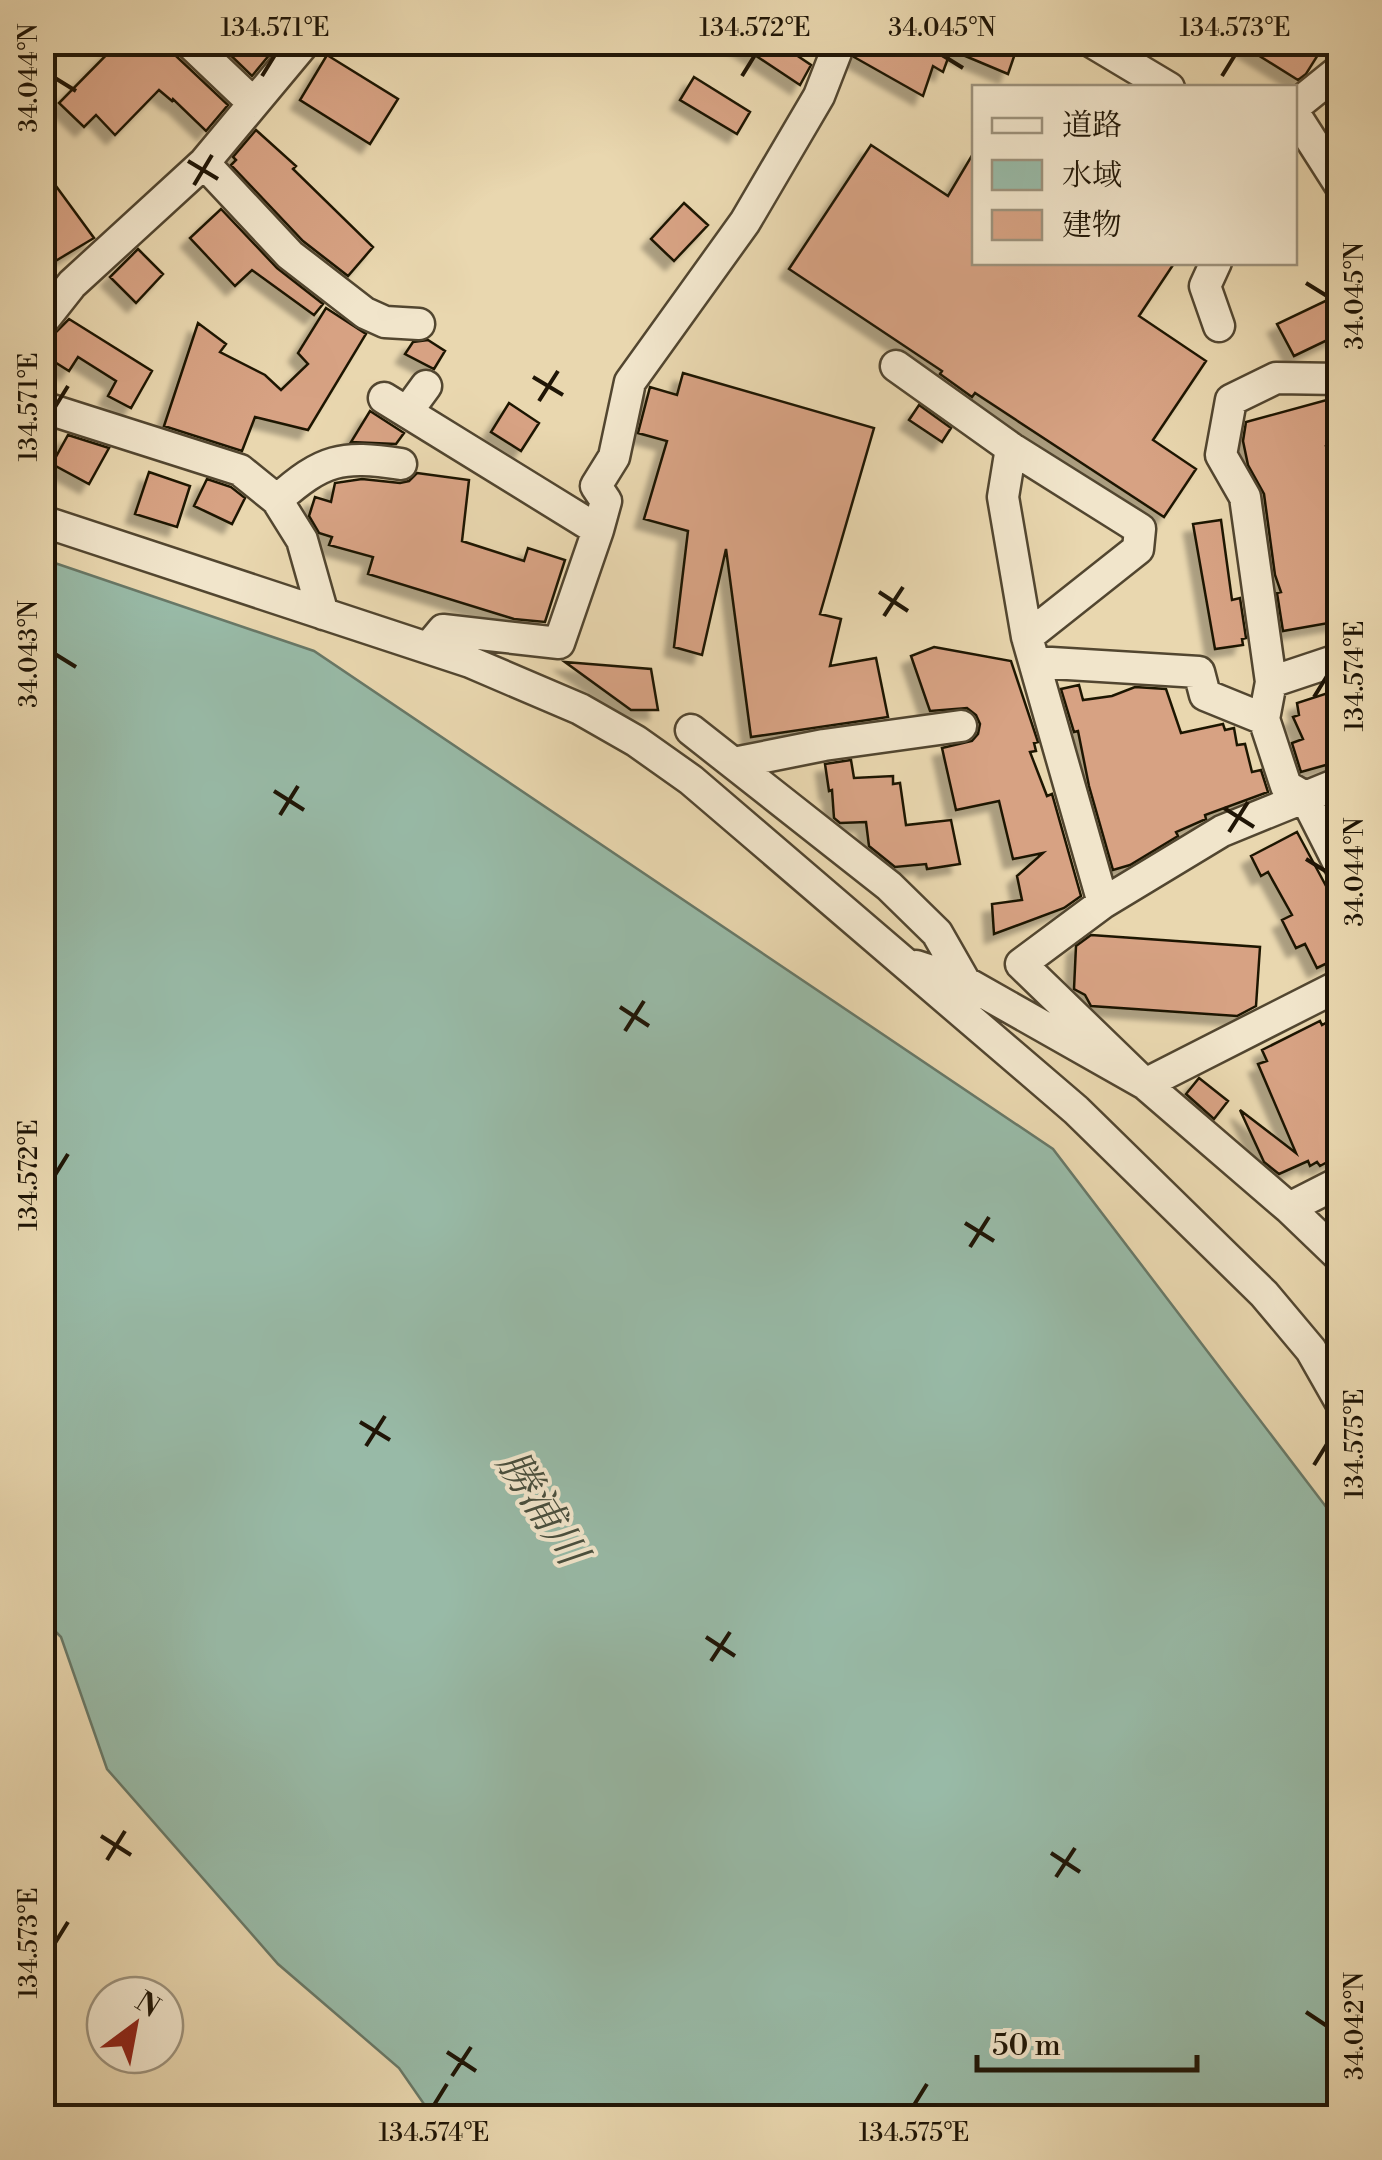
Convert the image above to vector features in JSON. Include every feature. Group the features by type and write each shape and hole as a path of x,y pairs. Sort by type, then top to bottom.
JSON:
{"street":[{"path":"189,42 252,102"},
{"path":"42,322 72,284 204,163 305,42"},
{"path":"428,648 443,630 559,643 606,501 596,486 614,457 630,382 745,222 818,96 840,42"},
{"path":"1092,42 1164,85"},
{"path":"1297,107 1340,70"},
{"path":"1297,115 1340,185"},
{"path":"204,163 290,255 365,313 385,322 418,324"},
{"path":"1215,265 1205,286 1219,326"},
{"path":"896,366 1011,448 1140,528 1138,549 1031,649"},
{"path":"1340,379 1276,378 1231,400 1222,455 1244,497 1271,682 1264,719 1286,786 1305,797 1340,866"},
{"path":"426,386 395,405 528,474 598,530"},
{"path":"42,407 240,470 276,500 302,540 323,614"},
{"path":"1011,448 1003,496 1031,649 1103,903"},
{"path":"276,500 299,480 329,463 356,457 401,464"},
{"path":"42,522 470,662 580,709 636,742 691,780 1076,1110 1264,1294 1311,1350 1340,1401"},
{"path":"1031,649 1198,672 1205,695 1264,719"},
{"path":"1271,682 1340,659"},
{"path":"734,763 824,745 961,726"},
{"path":"690,730 889,886 937,933 965,982"},
{"path":"1340,782 1222,831 1103,903 1021,964 1145,1084 1340,1256"},
{"path":"904,962 965,982 1145,1084"},
{"path":"1145,1084 1340,985"},
{"path":"1288,1208 1340,1182"}],"water":[{"name":"勝浦川","path":"43,559 314,651 1053,1149 1330,1512 1340,1546 1339,2117 433,2117 399,2068 278,1964 107,1769 61,1637 43,1619"}],"building":[{"path":"119,42 171,42 176,56 228,105 206,131 159,90 115,135 96,115 84,127 59,103"},
{"path":"217,42 280,42 252,76"},
{"path":"735,42 777,42 811,65 800,85"},
{"path":"858,42 1019,42 1008,74 951,50 943,72 933,66 923,96 854,57"},
{"path":"1237,42 1326,42 1298,80"},
{"path":"327,55 398,99 370,144 300,100"},
{"path":"694,77 750,112 737,134 680,100"},
{"path":"256,130 373,247 348,276 303,241 231,165 236,160 233,157"},
{"path":"871,145 948,196 972,155 972,265 1173,265 1139,316 1206,361 1153,440 1196,469 1164,517 975,393 972,397 940,374 942,371 789,269"},
{"path":"42,167 94,238 42,269"},
{"path":"684,203 708,225 674,261 651,239"},
{"path":"221,209 277,268 323,304 314,315 252,270 235,286 190,238"},
{"path":"138,249 163,274 136,303 110,277"},
{"path":"1340,294 1340,334 1294,356 1277,324"},
{"path":"326,308 366,334 308,430 255,417 242,451 164,426 198,323 226,344 220,352 265,375 281,390 308,364 298,353"},
{"path":"69,319 152,371 131,408 108,396 116,381 78,357 69,371 42,354 48,340"},
{"path":"428,340 445,351 434,369 405,354 413,342"},
{"path":"683,373 874,428 820,614 841,619 830,666 876,658 888,717 751,737 726,549 702,655 674,647 688,531 644,519 667,441 638,433 650,387 677,395"},
{"path":"1334,398 1340,412 1340,441 1326,446 1340,494 1340,621 1283,631 1277,593 1281,592 1275,575 1264,494 1248,465 1243,441 1246,422"},
{"path":"509,403 539,423 521,451 491,432"},
{"path":"919,405 951,428 942,442 909,420"},
{"path":"370,411 404,433 396,444 351,442"},
{"path":"68,435 109,448 89,484 52,464"},
{"path":"149,472 190,486 177,527 135,514"},
{"path":"417,473 469,480 462,541 524,561 528,548 565,560 545,622 514,619 368,574 373,557 329,545 332,537 319,533 309,516 315,497 331,502 335,483 362,479 400,483"},
{"path":"207,479 231,487 245,498 232,524 194,506"},
{"path":"1221,520 1232,600 1240,598 1246,638 1242,639 1243,645 1215,649 1193,524"},
{"path":"934,647 1011,661 1038,742 1034,743 1036,751 1030,752 1047,796 1052,794 1081,896 1064,908 994,934 992,904 1022,900 1017,876 1043,853 1013,859 999,801 956,810 942,748 972,741 980,724 967,708 930,711 911,656"},
{"path":"565,662 651,669 658,710 631,710"},
{"path":"1079,685 1083,700 1112,696 1135,687 1166,689 1181,733 1223,724 1225,730 1234,728 1237,745 1245,744 1252,772 1261,770 1268,792 1205,815 1206,819 1176,832 1178,836 1130,865 1113,870 1078,731 1074,732 1061,689"},
{"path":"1331,692 1333,698 1340,695 1340,761 1301,772 1292,743 1303,739 1293,717 1299,715 1297,703"},
{"path":"851,760 854,778 893,776 893,784 900,783 906,825 951,820 960,864 927,869 926,864 895,867 869,846 866,822 840,823 834,818 825,764"},
{"path":"1297,832 1340,912 1340,957 1317,968 1305,944 1296,948 1282,920 1292,915 1268,872 1261,876 1251,856"},
{"path":"1091,935 1260,947 1256,1006 1237,1016 1091,1006 1085,995 1074,989 1076,946"},
{"path":"1333,1019 1340,1033 1340,1155 1320,1166 1317,1162 1310,1166 1308,1161 1279,1174 1264,1162 1240,1110 1296,1153 1258,1064 1267,1061 1262,1050 1320,1021 1322,1025"},
{"path":"1199,1078 1228,1101 1214,1119 1186,1094"}]}
